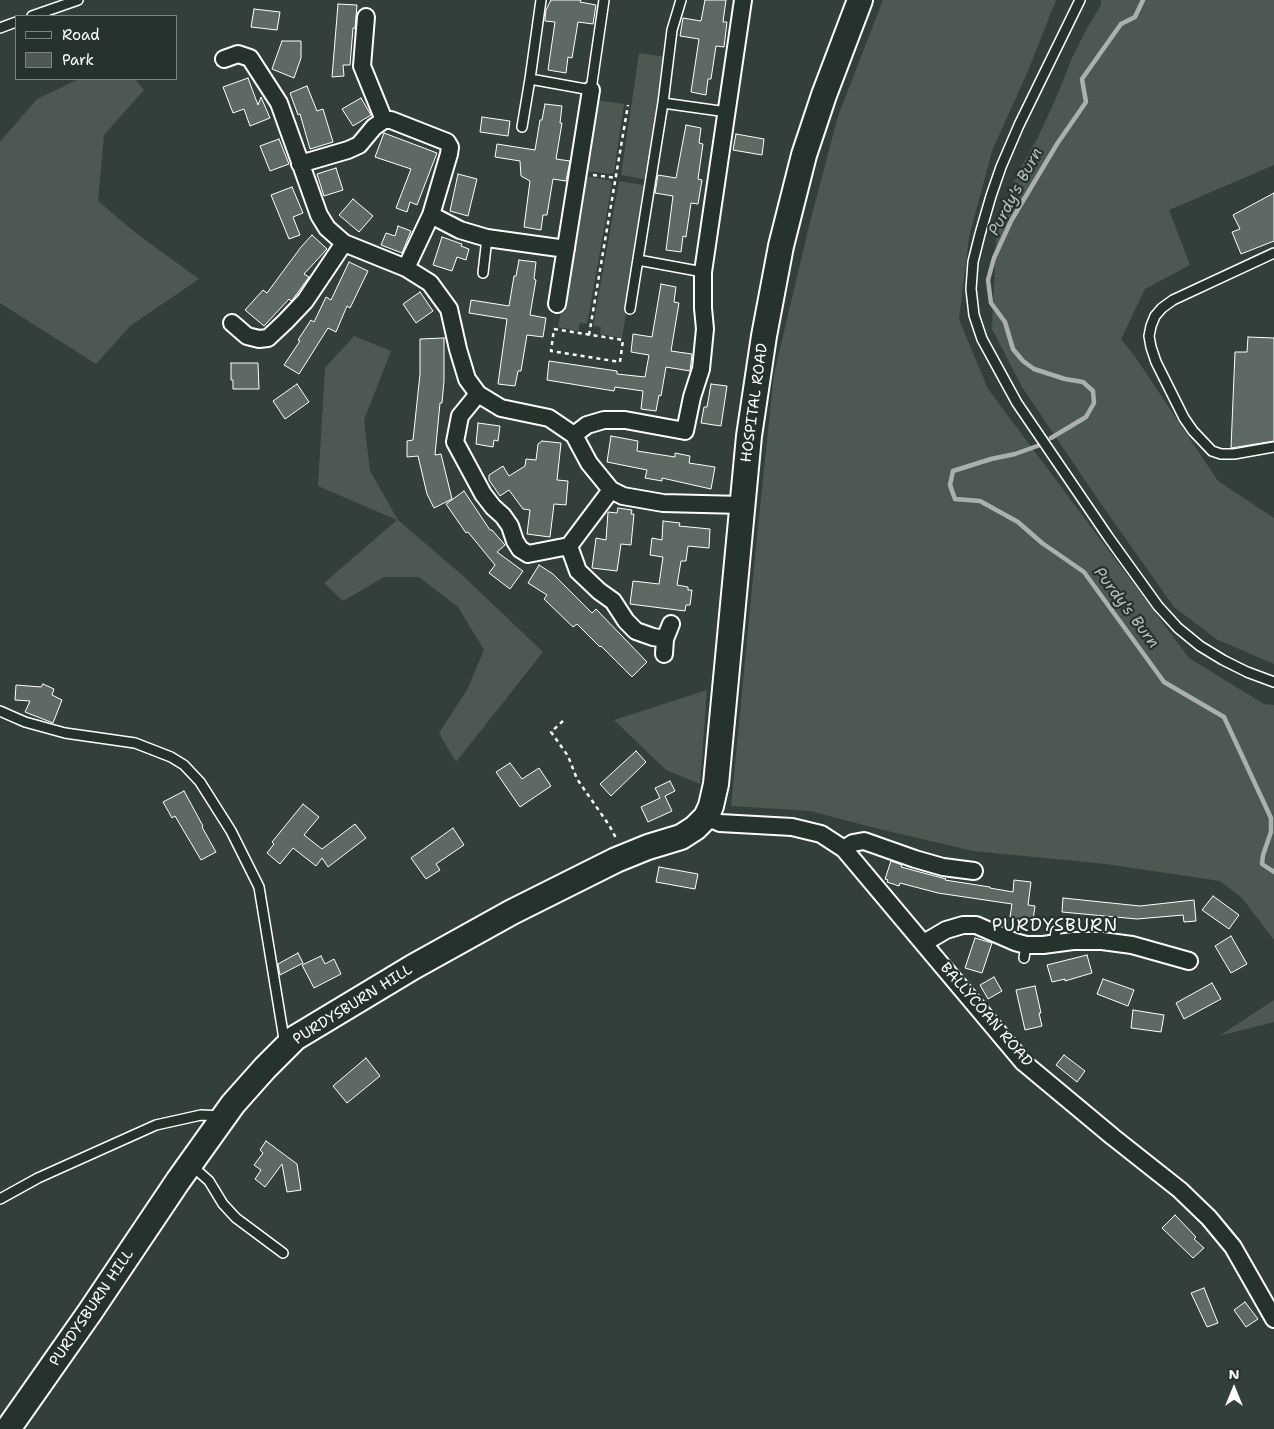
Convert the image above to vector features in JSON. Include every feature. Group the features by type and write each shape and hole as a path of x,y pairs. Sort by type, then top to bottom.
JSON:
{"main road":[{"name":"HOSPITAL ROAD","path":"706,817 712,806 716,784 749,436 764,336 781,246 804,155 827,86 860,0"},
{"name":"PURDYSBURN HILL","path":"8,1429 233,1104 295,1038 413,967 512,912 626,856 681,837 695,828 706,817"}],"street":[{"path":"574,435 587,425 604,420 625,420 685,430 692,397 701,369 705,329 702,308 702,272 743,0"},
{"path":"366,18 362,66 384,120"},
{"path":"224,59 238,54 250,58 279,103 319,215 328,228 344,243 406,268 430,283 449,309 467,379 478,394 501,408 548,418 574,435 589,463 611,490 623,496 663,503 742,505"},
{"path":"557,304 591,90"},
{"path":"300,164 348,150 359,144 374,126 384,120 391,120 447,142 450,147 449,154 431,215 406,268"},
{"path":"431,215 460,230 487,238 566,249"},
{"path":"232,323 247,336 259,339 268,338 305,301 344,243"},
{"path":"478,394 460,416 455,442 483,494 510,526 520,549 528,554 569,546 611,490"},
{"path":"569,546 578,571 599,591 612,600 626,621 636,631 653,637 667,639"},
{"name":"BALLYCOAN ROAD","path":"706,817 720,822 784,827 821,834 844,849 1023,1062 1112,1137 1180,1190 1209,1218 1233,1247 1274,1319"},
{"path":"844,849 853,843 864,841 915,860 943,867 974,871"},
{"path":"924,943 946,930 963,925 976,925 1015,942 1025,951 1042,945 1055,937 1073,941 1102,941 1132,945 1190,961"}],"lane":[{"path":"35,15 78,0"},
{"path":"522,126 541,0"},
{"path":"530,79 591,90 604,0"},
{"path":"630,310 663,103 672,30 681,0"},
{"path":"1080,0 1019,125 991,196 973,262 971,289 974,316 982,339 1017,403 1158,606 1178,628 1200,646 1223,660 1274,682"},
{"path":"0,28 15,22"},
{"path":"663,103 727,112"},
{"path":"483,273 487,238"},
{"path":"1274,253 1173,300 1162,308 1156,316 1151,326 1150,336 1156,362 1184,418 1207,447 1221,454 1234,454 1274,447"},
{"path":"638,260 702,272"},
{"path":"0,711 25,722 64,733 135,743 178,761 200,782 231,831 259,888 285,1048"},
{"path":"0,1199 38,1178 156,1125 201,1115 225,1116"},
{"path":"190,1164 209,1181 223,1204 236,1218 282,1253"}],"path":[{"path":"589,335 628,105"},
{"path":"578,173 616,178"},
{"path":"554,329 589,335 623,340 620,362 551,351 554,329"},
{"path":"563,721 552,732 568,756 576,779 609,825 626,856"}],"green space":[{"path":"883,0 1056,0 1028,71 992,151 969,237 959,319 988,389 1189,658 1264,704 1274,705 1274,940 1242,898 1220,881 1106,864 973,851 810,811 731,806 774,374 809,226 838,116"},
{"path":"1101,0 1274,0 1274,165 1169,210 1190,265 1145,289 1121,339 1136,358 1218,481 1274,518 1274,664 1216,639 1174,607 1022,387 992,329 997,221 1020,169 1054,103 1072,58 1101,5"},
{"path":"639,53 667,57 648,180 621,175"},
{"path":"77,80 136,80 144,90 104,135 98,201 137,234 199,279 130,326 96,364 0,303 0,142 37,99"},
{"path":"596,100 624,104 614,172 610,174 585,171"},
{"path":"585,176 609,180 612,184 587,324 580,323 578,331 558,327"},
{"path":"619,181 648,186 622,338 600,334 601,327 593,326"},
{"path":"354,336 391,351 364,420 370,471 398,520 461,574 543,652 456,762 439,733 467,690 484,650 458,607 419,577 384,577 343,601 324,583 397,520 318,486 325,368"},
{"path":"707,690 700,784 666,770 614,720"},
{"path":"1274,1000 1274,1022 1219,1036"}],"building":[{"path":"551,0 581,0 580,2 596,5 593,24 578,22 572,58 568,57 566,73 548,70 555,22 545,20 546,10"},
{"path":"705,0 726,0 723,22 727,22 724,47 716,46 711,79 708,79 706,95 691,92 699,39 680,36 683,18 701,21"},
{"path":"338,4 357,5 350,65 343,65 344,76 332,77"},
{"path":"254,9 280,12 277,30 251,27"},
{"path":"282,41 301,41 301,58 294,78 272,69"},
{"path":"248,78 258,105 261,97 270,118 250,126 244,109 233,113 223,87"},
{"path":"307,86 317,111 323,109 333,142 310,149 300,114 298,115 290,93"},
{"path":"361,98 371,115 353,126 342,109"},
{"path":"545,104 562,106 560,123 562,123 556,159 570,161 566,181 553,179 547,215 543,215 541,230 524,227 530,181 521,176 520,161 495,157 497,144 535,150"},
{"path":"482,117 510,121 508,136 480,132"},
{"path":"686,125 701,128 699,143 703,144 698,179 702,180 698,204 691,203 686,237 683,236 681,252 666,250 673,196 655,193 658,175 676,178"},
{"path":"384,133 437,153 417,205 410,202 407,212 396,208 411,169 375,157"},
{"path":"736,134 764,139 762,155 733,150"},
{"path":"279,139 289,164 270,171 260,146"},
{"path":"336,168 343,190 324,196 317,174"},
{"path":"458,174 477,179 468,216 450,211"},
{"path":"292,187 303,213 293,217 300,235 289,239 271,195"},
{"path":"1274,193 1274,241 1241,254 1232,232 1240,229 1233,215"},
{"path":"353,199 373,216 359,232 339,215"},
{"path":"398,226 411,231 402,253 381,245 386,233 395,236"},
{"path":"312,235 327,249 304,274 309,277 293,299 291,301 289,299 264,326 245,310 263,290 267,293"},
{"path":"442,237 462,244 461,246 469,249 466,260 457,257 452,271 433,265"},
{"path":"519,260 536,262 534,279 536,280 530,315 546,318 543,337 527,335 521,371 518,371 515,386 498,384 507,319 469,313 471,300 509,306"},
{"path":"349,262 368,271 350,308 347,306 336,332 328,328 299,374 284,365 311,320 314,322 326,297 331,300"},
{"path":"661,284 676,287 674,302 679,303 671,351 692,354 690,371 666,367 661,396 659,395 656,411 641,409 643,391 615,387 614,391 547,380 549,361 617,371 617,374 645,377 649,355 631,352 633,334 652,337"},
{"path":"420,292 433,311 416,323 403,304"},
{"path":"1248,337 1274,338 1274,441 1231,448 1235,352 1247,352"},
{"path":"444,338 444,381 435,455 441,454 452,499 434,508 427,494 418,456 407,457 407,441 413,440 420,374 420,339"},
{"path":"231,363 258,363 259,389 233,389"},
{"path":"297,384 309,402 285,419 273,401"},
{"path":"711,384 727,386 721,426 701,423 704,407 707,407"},
{"path":"478,423 500,426 498,441 494,440 493,447 476,444"},
{"path":"611,436 638,441 637,451 675,457 675,453 690,456 689,463 715,467 711,489 662,478 662,481 645,478 647,470 607,462"},
{"path":"542,441 561,443 557,480 568,481 566,505 554,504 550,537 527,534 530,510 523,509 509,490 500,496 489,480 489,475 503,466 509,476 525,466 526,459 536,460 538,444"},
{"path":"464,491 490,530 505,545 497,552 523,571 510,589 489,573 495,565 468,532 466,533 446,504"},
{"path":"618,508 632,510 631,514 634,514 631,545 621,544 617,571 592,568 596,538 606,540 608,512 617,513"},
{"path":"663,521 680,523 679,526 710,529 709,548 688,546 686,561 681,561 677,585 688,587 688,590 692,590 690,605 686,605 685,611 630,604 633,581 659,584 663,557 650,555 652,538 662,540"},
{"path":"539,565 553,574 592,613 596,609 647,662 632,677 577,624 573,627 544,599 547,595 528,583"},
{"path":"43,684 54,689 52,695 62,700 53,723 25,712 30,701 15,700 16,685 41,687"},
{"path":"636,751 646,762 611,796 600,784"},
{"path":"510,763 522,779 539,768 551,786 520,807 496,772"},
{"path":"670,781 675,791 665,796 672,811 648,822 641,807 660,798 655,788"},
{"path":"184,791 216,852 201,860 175,816 172,818 163,802"},
{"path":"303,804 319,817 304,835 322,849 355,824 366,838 328,867 322,858 316,866 293,848 280,864 267,853 274,844 272,842"},
{"path":"453,828 464,845 436,864 440,870 426,879 411,858"},
{"path":"891,861 902,865 901,867 945,880 1013,892 1014,880 1031,882 1028,905 1035,906 1033,920 1010,917 1012,904 938,893 900,883 899,886 887,882 888,880 885,879"},
{"path":"659,867 698,874 695,889 656,882"},
{"path":"1213,896 1239,915 1229,929 1202,910"},
{"path":"1063,898 1140,906 1194,900 1196,921 1184,922 1183,915 1137,919 1062,912"},
{"path":"1231,936 1247,964 1231,973 1215,946"},
{"path":"975,938 992,943 982,973 965,968"},
{"path":"298,953 303,963 280,975 278,964"},
{"path":"1087,955 1092,973 1065,981 1065,979 1052,982 1047,965"},
{"path":"321,956 325,964 334,959 341,974 314,988 302,965"},
{"path":"994,977 1002,991 988,999 980,985"},
{"path":"1103,979 1134,990 1128,1006 1097,994"},
{"path":"1212,983 1221,999 1184,1019 1176,1003"},
{"path":"1035,986 1042,1026 1025,1030 1016,990"},
{"path":"1133,1010 1164,1015 1161,1032 1131,1028"},
{"path":"1064,1055 1085,1071 1077,1082 1056,1065"},
{"path":"366,1058 380,1076 347,1103 333,1086"},
{"path":"266,1141 297,1164 301,1190 287,1192 282,1164 265,1187 255,1179 261,1170 254,1165 263,1153 260,1150"},
{"path":"1175,1215 1196,1237 1194,1239 1204,1248 1193,1258 1162,1228"},
{"path":"1204,1288 1218,1323 1207,1327 1191,1293"},
{"path":"1245,1302 1258,1319 1246,1327 1234,1310"}],"waterway":[{"name":"Purdy's Burn","path":"1051,438 1086,417 1094,403 1093,391 1083,382 1065,379 1034,369 1023,361 1013,349 1005,322 991,303 988,280 994,258 1011,221 1057,144 1086,102 1082,79 1121,24 1135,17 1143,0"},
{"name":"Purdy's Burn","path":"1040,445 953,471 950,485 955,499 980,501 1018,522 1042,543 1084,572 1164,682 1224,717 1271,818 1271,832 1262,864 1274,872"}],"district":[{"name":"PURDYSBURN","path":"1055,926"}]}
